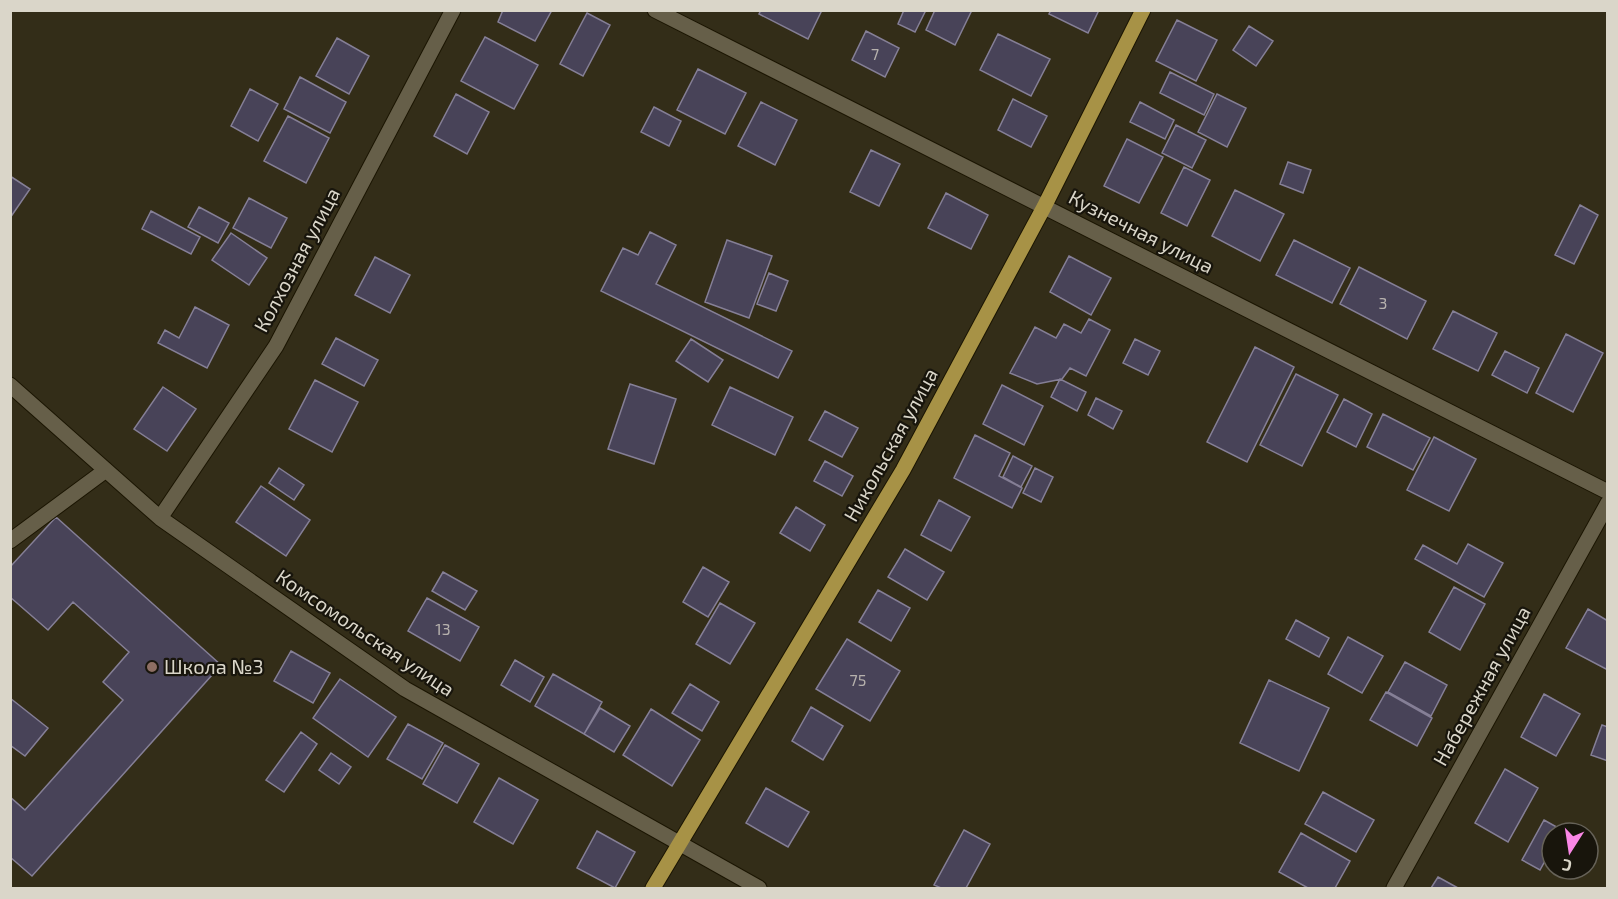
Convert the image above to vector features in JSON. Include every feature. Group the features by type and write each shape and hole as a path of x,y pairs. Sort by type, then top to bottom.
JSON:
{"main road":[{"name":"Никольская улица","path":"653,888 903,470 1044,207 1143,10"}],"street":[{"name":"Колхозная улица","path":"160,518 276,346 453,10"},
{"name":"Кузнечная улица","path":"655,10 1608,492"},
{"name":"Комсомольская улица","path":"10,385 160,518 405,689 759,888"},
{"path":"10,542 106,470"},
{"name":"Набережная улица","path":"1394,888 1608,503"}],"building":[{"path":"503,10 552,10 535,41 498,22"},
{"path":"761,10 822,10 808,39 759,14"},
{"path":"904,10 926,10 915,32 898,24"},
{"path":"935,10 972,10 955,45 926,30"},
{"path":"1051,10 1099,10 1088,33 1049,14"},
{"path":"587,13 610,25 583,76 560,64"},
{"path":"1177,20 1217,40 1196,81 1156,61"},
{"path":"1249,26 1273,41 1256,66 1233,50"},
{"path":"866,31 899,48 885,77 852,60"},
{"path":"998,34 1050,59 1031,96 980,70"},
{"path":"485,37 538,65 514,109 461,81"},
{"path":"337,38 369,56 349,94 316,76"},
{"path":"698,69 746,93 725,134 677,110"},
{"path":"1170,72 1214,94 1204,115 1160,93"},
{"path":"300,77 346,102 330,133 284,109"},
{"path":"250,89 278,104 258,141 231,126"},
{"path":"456,94 489,112 467,154 434,136"},
{"path":"1217,94 1246,108 1227,147 1198,132"},
{"path":"1013,99 1047,116 1031,147 998,130"},
{"path":"761,102 797,120 775,165 738,146"},
{"path":"1140,102 1174,120 1165,139 1130,122"},
{"path":"654,107 681,121 669,146 641,132"},
{"path":"288,116 329,138 306,183 264,161"},
{"path":"1176,125 1206,140 1192,168 1162,153"},
{"path":"1127,139 1163,157 1139,203 1104,186"},
{"path":"871,150 900,164 879,206 850,192"},
{"path":"1288,162 1311,170 1303,193 1280,184"},
{"path":"1184,167 1210,180 1187,226 1161,213"},
{"path":"10,176 30,189 10,218"},
{"path":"1235,190 1284,214 1260,261 1212,236"},
{"path":"946,193 988,215 971,249 928,228"},
{"path":"249,198 287,218 271,248 233,228"},
{"path":"1580,205 1598,215 1574,264 1555,255"},
{"path":"199,207 229,223 218,243 188,227"},
{"path":"151,211 200,237 191,254 142,229"},
{"path":"650,232 676,245 656,284 792,351 778,378 601,291 623,248 638,255"},
{"path":"231,233 267,258 249,285 212,260"},
{"path":"727,240 772,256 749,318 705,302"},
{"path":"1294,240 1350,268 1332,303 1276,275"},
{"path":"1069,256 1111,278 1091,315 1050,292"},
{"path":"375,257 410,275 390,313 355,295"},
{"path":"1359,267 1426,301 1407,339 1340,304"},
{"path":"769,273 788,281 776,311 757,304"},
{"path":"195,307 229,325 207,368 158,343 165,330 179,338"},
{"path":"1453,311 1497,333 1478,371 1433,349"},
{"path":"1089,319 1110,330 1086,376 1070,368 1062,379 1037,384 1010,373 1035,327 1056,338 1064,324 1081,333"},
{"path":"1566,334 1603,353 1573,412 1536,393"},
{"path":"336,338 378,360 364,386 322,364"},
{"path":"691,339 723,360 708,382 676,361"},
{"path":"1135,339 1160,351 1148,375 1123,363"},
{"path":"1255,347 1294,367 1247,462 1207,442"},
{"path":"1505,351 1539,368 1527,393 1492,375"},
{"path":"1296,374 1338,395 1302,466 1260,445"},
{"path":"1060,379 1086,392 1077,411 1051,397"},
{"path":"315,380 358,402 332,452 289,429"},
{"path":"630,384 676,399 654,464 608,449"},
{"path":"1002,385 1043,406 1024,445 983,424"},
{"path":"163,387 196,409 167,451 134,429"},
{"path":"730,387 793,417 775,455 712,425"},
{"path":"1096,398 1122,411 1113,429 1088,415"},
{"path":"1344,399 1372,414 1356,447 1327,432"},
{"path":"825,411 858,428 842,457 809,440"},
{"path":"1383,414 1430,438 1413,470 1367,447"},
{"path":"975,435 1010,453 999,476 1022,488 1012,508 954,478"},
{"path":"1434,437 1476,459 1449,511 1407,490"},
{"path":"1013,456 1032,466 1021,487 1003,477"},
{"path":"825,461 853,476 842,496 814,481"},
{"path":"279,468 304,485 294,500 269,483"},
{"path":"1035,468 1053,477 1041,502 1023,493"},
{"path":"261,486 310,520 286,556 236,522"},
{"path":"939,500 970,517 951,551 921,535"},
{"path":"796,507 825,525 810,551 780,533"},
{"path":"56,517 221,665 32,876 10,857 10,797 25,810 123,700 103,682 129,652 73,602 48,630 10,597 10,567"},
{"path":"1468,544 1503,563 1484,597 1415,559 1423,545 1457,564"},
{"path":"905,549 944,572 927,600 888,577"},
{"path":"703,567 729,582 708,617 683,602"},
{"path":"443,572 477,591 465,610 432,591"},
{"path":"1454,587 1485,604 1460,650 1429,632"},
{"path":"878,590 910,608 891,641 859,622"},
{"path":"427,598 479,627 460,661 408,631"},
{"path":"720,603 755,623 730,664 696,644"},
{"path":"1588,609 1608,621 1608,666 1606,669 1566,648"},
{"path":"1296,620 1329,638 1319,657 1286,639"},
{"path":"1348,637 1383,656 1362,693 1328,674"},
{"path":"847,639 900,671 870,721 816,689"},
{"path":"291,651 330,673 313,703 274,681"},
{"path":"515,660 544,677 530,702 501,685"},
{"path":"1405,662 1447,685 1431,716 1388,692"},
{"path":"553,674 602,702 584,734 535,706"},
{"path":"340,679 396,717 368,757 313,718"},
{"path":"1269,680 1329,708 1299,771 1240,743"},
{"path":"690,684 719,702 702,731 672,713"},
{"path":"1386,692 1432,718 1417,746 1370,720"},
{"path":"1544,694 1580,714 1556,756 1521,737"},
{"path":"10,698 48,728 25,756 10,745"},
{"path":"811,707 843,726 823,760 792,741"},
{"path":"600,708 630,726 614,752 584,734"},
{"path":"651,709 700,740 672,786 623,755"},
{"path":"408,724 443,743 422,779 387,759"},
{"path":"1602,725 1608,727 1608,761 1591,755"},
{"path":"301,732 317,744 284,792 266,780"},
{"path":"445,745 479,764 457,803 423,784"},
{"path":"331,753 351,767 339,784 319,770"},
{"path":"1505,769 1538,788 1508,842 1475,823"},
{"path":"499,778 538,800 513,844 474,822"},
{"path":"766,788 809,812 788,847 746,823"},
{"path":"1323,792 1374,820 1356,852 1305,824"},
{"path":"1540,827 1540,870 1522,860"},
{"path":"964,830 990,844 966,888 941,888 934,885"},
{"path":"597,831 635,852 615,888 577,868"},
{"path":"1301,833 1350,861 1335,888 1308,888 1279,872"},
{"path":"1438,877 1458,888 1431,888"}],"place":[{"name":"Школа №3","path":"152,667"}]}
